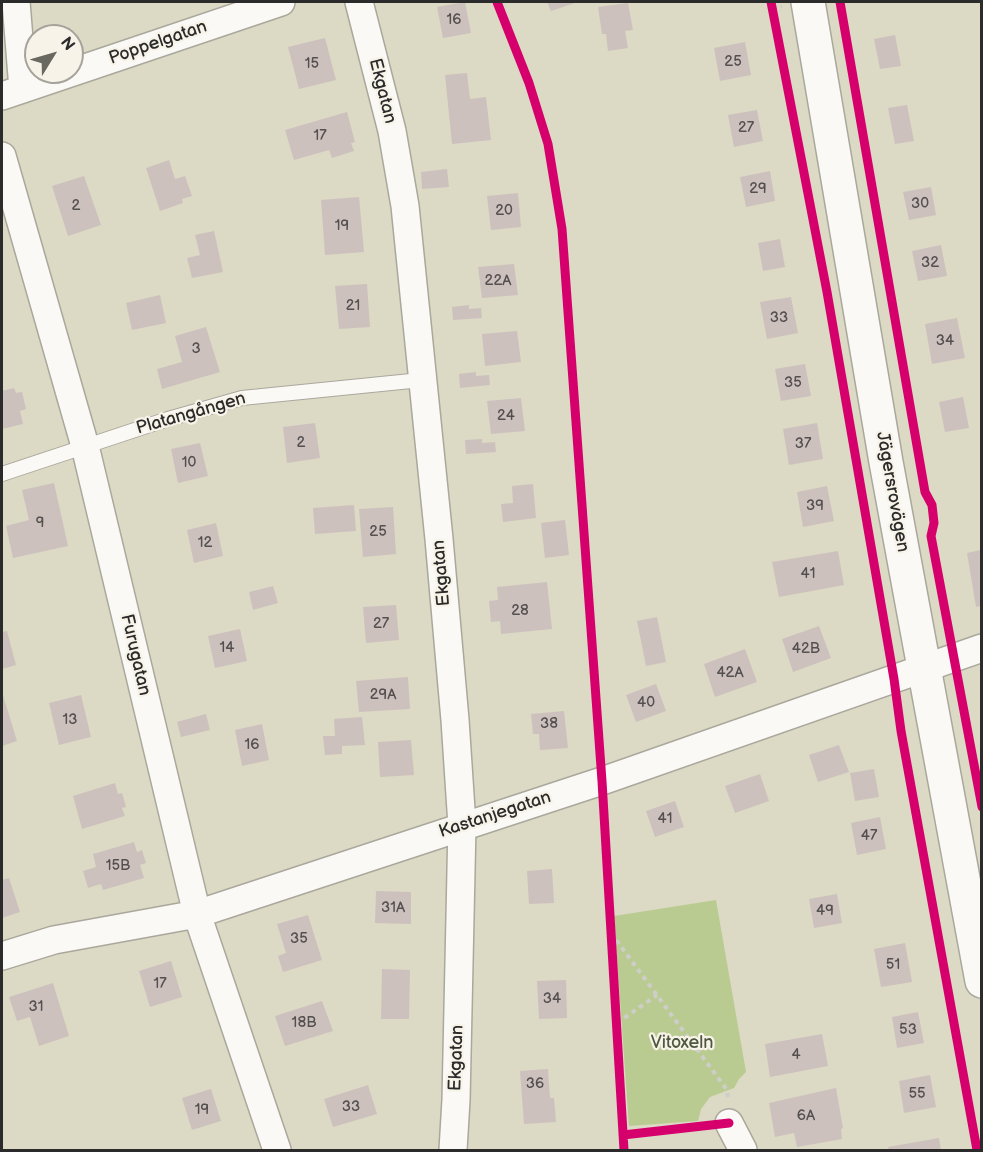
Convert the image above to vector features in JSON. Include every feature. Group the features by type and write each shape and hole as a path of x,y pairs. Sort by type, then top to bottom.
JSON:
{"street":[{"path":"12,92 16,2"},
{"name":"Poppelgatan","path":"12,92 281,2"},
{"name":"Ekgatan","path":"359,2 392,131 405,206 442,573 462,825 453,1150"},
{"name":"Jägersrovägen","path":"808,2 884,450 981,981"},
{"name":"Furugatan","path":"2,156 85,446 198,914 277,1150"},
{"name":"Kastanjegatan","path":"2,956 54,940 198,914 462,825 602,781 981,648"},
{"path":"729,1123 743,1150"}],"lane":[{"name":"Platangången","path":"2,474 168,419 242,398 421,380"}],"path":[{"path":"611,921 613,956"},
{"path":"612,933 727,1090 729,1123"},
{"path":"616,1023 657,995"},
{"path":"616,1012 617,1034"}],"green space":[{"name":"Vitoxeln","path":"716,900 746,1072 734,1088 710,1097 701,1109 698,1121 629,1126 614,916"}],"building":[{"path":"465,2 471,33 443,38 437,7"},
{"path":"547,2 578,2 551,11"},
{"path":"628,3 633,30 625,31 628,48 608,51 606,34 602,34 598,7"},
{"path":"895,35 901,66 880,69 874,39"},
{"path":"325,38 336,80 299,89 288,47"},
{"path":"745,42 751,75 720,81 714,48"},
{"path":"467,73 470,99 486,97 491,140 452,144 445,75"},
{"path":"907,105 914,141 895,144 888,108"},
{"path":"757,110 763,141 734,147 728,115"},
{"path":"347,112 355,142 351,143 354,151 332,158 329,150 294,160 285,130"},
{"path":"169,160 175,179 185,176 192,196 182,199 183,203 160,211 146,168"},
{"path":"447,169 449,187 422,189 421,172"},
{"path":"770,171 775,201 746,207 740,177"},
{"path":"84,176 101,225 68,236 52,186"},
{"path":"931,187 936,215 909,220 903,192"},
{"path":"518,193 521,227 491,230 487,196"},
{"path":"359,197 364,252 325,255 321,200"},
{"path":"214,231 223,272 192,278 187,258 200,255 195,235"},
{"path":"780,239 785,267 763,271 758,243"},
{"path":"941,245 947,276 918,281 912,251"},
{"path":"514,264 518,295 482,298 478,267"},
{"path":"367,284 370,327 339,329 335,286"},
{"path":"160,295 166,323 132,330 126,303"},
{"path":"791,297 798,333 767,339 760,302"},
{"path":"469,305 469,309 481,308 482,318 453,320 452,307"},
{"path":"957,318 965,358 932,364 925,324"},
{"path":"206,327 220,372 162,389 157,369 182,362 175,336"},
{"path":"517,331 521,362 485,366 482,334"},
{"path":"805,364 811,396 781,401 775,369"},
{"path":"476,372 476,376 489,375 490,385 460,388 459,374"},
{"path":"14,388 16,393 22,392 26,409 20,411 23,424 2,429 2,391"},
{"path":"963,397 969,428 945,432 939,402"},
{"path":"521,398 525,431 491,434 487,401"},
{"path":"315,423 320,458 287,463 283,427"},
{"path":"817,423 823,459 789,465 783,429"},
{"path":"482,439 482,443 495,442 496,452 466,454 465,440"},
{"path":"200,443 208,476 178,483 171,449"},
{"path":"54,483 68,546 13,558 6,526 29,520 22,490"},
{"path":"533,484 536,518 503,522 501,504 513,503 512,486"},
{"path":"827,486 834,521 803,527 797,492"},
{"path":"354,505 356,531 315,534 313,508"},
{"path":"393,507 396,554 363,557 359,509"},
{"path":"565,520 569,555 545,558 541,523"},
{"path":"216,523 223,556 194,563 187,530"},
{"path":"981,550 981,606 976,607 967,553"},
{"path":"838,551 844,585 779,597 772,562"},
{"path":"547,582 552,629 501,634 500,621 491,622 489,601 498,600 497,587"},
{"path":"273,586 278,603 253,610 249,592"},
{"path":"396,605 399,640 366,643 363,607"},
{"path":"657,617 666,662 646,666 637,621"},
{"path":"819,626 831,658 793,672 782,639"},
{"path":"240,629 247,661 215,668 208,636"},
{"path":"7,631 16,665 2,669 2,632"},
{"path":"745,649 757,682 715,697 704,664"},
{"path":"408,677 410,709 359,712 356,681"},
{"path":"656,684 666,711 636,722 626,695"},
{"path":"2,692 17,741 2,746"},
{"path":"81,695 91,737 59,745 49,703"},
{"path":"564,711 568,748 540,750 539,734 533,734 531,714"},
{"path":"206,714 210,730 181,737 177,722"},
{"path":"362,717 365,745 342,746 342,754 325,755 323,736 335,736 334,719"},
{"path":"262,724 269,760 242,766 235,730"},
{"path":"411,740 414,775 380,777 378,742"},
{"path":"839,745 849,772 818,782 809,755"},
{"path":"874,769 879,797 855,801 850,773"},
{"path":"760,774 769,801 735,813 725,786"},
{"path":"115,783 118,794 122,793 126,807 122,808 125,816 82,829 73,796"},
{"path":"675,801 684,827 655,837 646,811"},
{"path":"880,817 886,849 857,855 851,823"},
{"path":"134,842 137,852 142,850 146,863 140,865 144,878 103,890 101,884 88,888 83,871 96,867 93,854"},
{"path":"552,869 554,903 529,904 527,871"},
{"path":"9,878 20,912 2,918 2,880"},
{"path":"376,891 411,892 411,924 375,923"},
{"path":"837,894 842,923 814,928 809,899"},
{"path":"308,915 322,960 283,972 278,956 286,953 277,924"},
{"path":"905,943 912,982 881,987 874,949"},
{"path":"171,961 182,997 150,1007 139,971"},
{"path":"382,969 410,970 409,1019 381,1019"},
{"path":"566,980 567,1018 539,1019 537,981"},
{"path":"53,983 69,1036 39,1046 30,1017 17,1021 9,997"},
{"path":"322,1001 333,1031 285,1046 275,1016"},
{"path":"918,1012 924,1043 897,1048 892,1017"},
{"path":"822,1034 828,1066 770,1077 765,1044"},
{"path":"548,1069 550,1098 554,1098 556,1122 524,1124 520,1071"},
{"path":"930,1075 936,1107 904,1113 899,1081"},
{"path":"368,1085 377,1114 333,1127 324,1099"},
{"path":"836,1088 843,1128 841,1129 842,1139 797,1147 794,1133 775,1137 769,1103"},
{"path":"211,1089 221,1121 192,1130 182,1098"},
{"path":"939,1138 941,1150 889,1150 888,1147"}],"cycle path":[{"path":"497,2 529,83 548,144 562,229 602,781 624,1150"},
{"path":"771,2 827,292 901,731 977,1150"},
{"path":"840,2 925,492 932,505 934,523 931,536 982,807"},
{"path":"623,1135 729,1123"}]}
